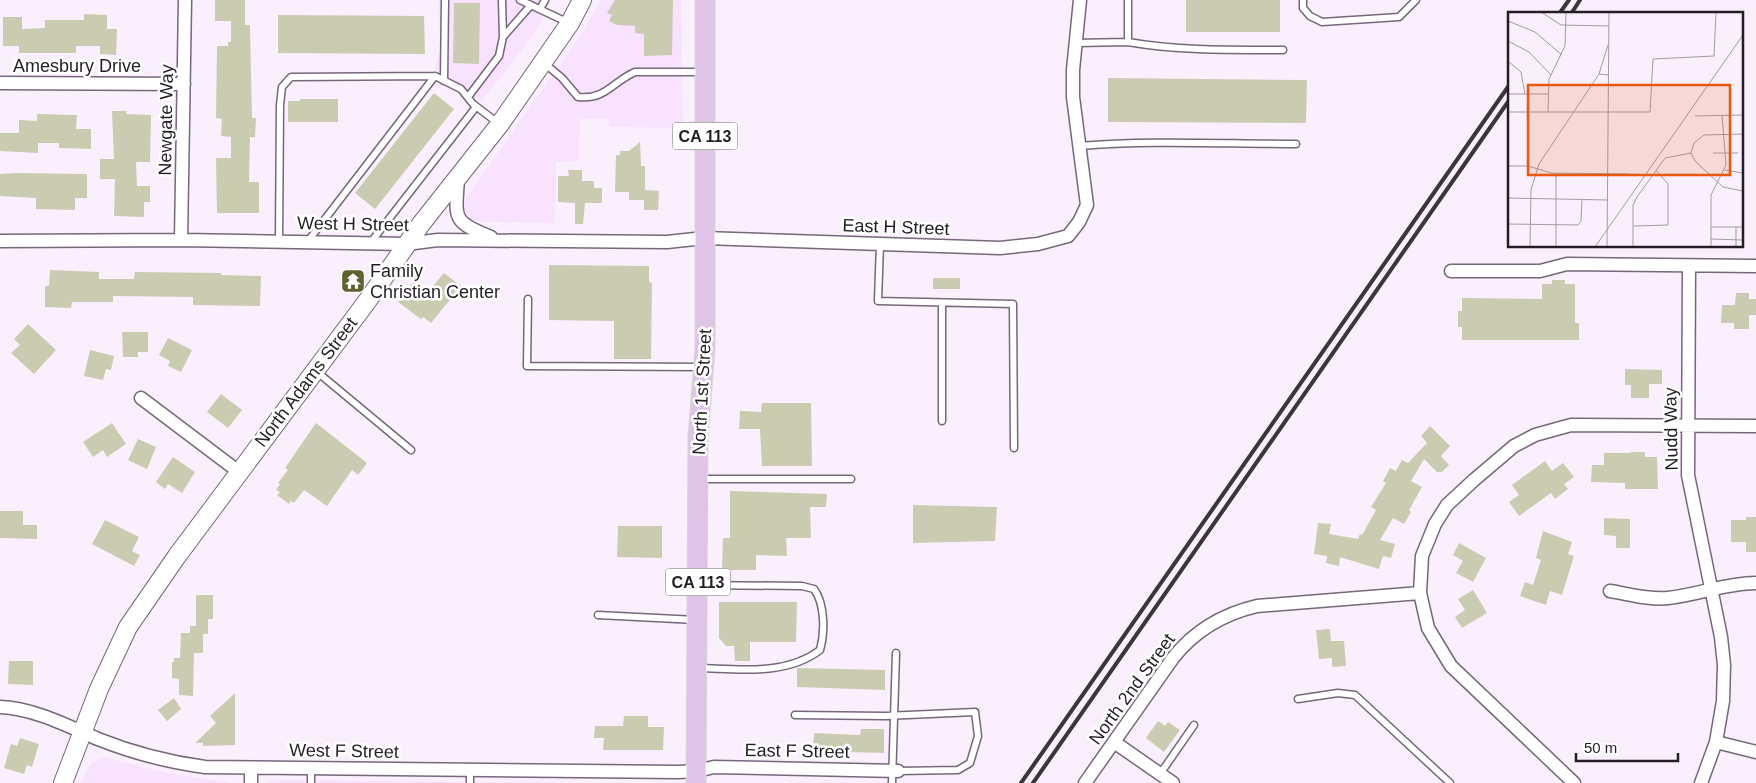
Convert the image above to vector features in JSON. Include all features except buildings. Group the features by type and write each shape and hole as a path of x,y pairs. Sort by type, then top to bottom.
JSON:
{"main road":[{"name":"North 1st Street","path":"697,777 698,437 703,367 705,0"}],"street":[{"name":"Newgate Way","path":"181,240 185,0"},
{"name":"North Adams Street","path":"63,783 81,731 128,627 239,472 368,300 406,244 458,175 500,124 570,23 582,0"},
{"path":"1079,146 1073,97 1080,0"},
{"name":"Amesbury Drive","path":"0,83 184,84"},
{"name":"East H Street","path":"704,238 1000,248 1038,244 1068,236 1079,222 1087,206 1079,146"},
{"path":"458,175 458,216 466,227 498,240"},
{"name":"West H Street","path":"0,241 181,240 406,244 438,240 667,242 704,238"},
{"path":"1451,271 1540,271 1567,264 1756,266"},
{"name":"Nudd Way","path":"1689,266 1689,482 1724,665 1723,701 1716,742 1701,783"},
{"path":"142,398 239,472"},
{"path":"1574,783 1451,666 1428,628 1420,593 1422,556 1435,524 1448,505 1514,446 1535,435 1571,425 1756,426"},
{"path":"1610,591 1647,598 1666,598 1743,583 1756,583"},
{"name":"North 2nd Street","path":"1085,783 1180,649 1197,632 1224,616 1257,606 1420,593"},
{"name":"West F Street","path":"0,706 47,718 141,754 170,762 205,767 311,768 470,777 697,777"},
{"path":"1114,742 1159,778 1173,783"},
{"path":"1716,742 1756,752"},
{"name":"East F Street","path":"697,777 714,767 894,775"},
{"path":"251,768 251,783"}],"lane":[{"path":"444,81 445,0"},
{"path":"468,97 499,56 502,37 502,0"},
{"path":"520,0 570,23"},
{"path":"540,9 545,0"},
{"path":"1128,0 1128,42"},
{"path":"1303,0 1303,8 1310,16 1322,22 1399,17 1416,0"},
{"path":"502,37 531,5"},
{"path":"1076,43 1128,42 1157,47 1206,50 1283,50"},
{"path":"544,62 562,78 578,97 591,98 602,94 635,72 705,72"},
{"path":"308,242 435,76"},
{"path":"279,241 280,105 282,88 291,77 435,76 461,89 476,107 500,124"},
{"path":"370,243 476,107"},
{"path":"1079,146 1136,142 1296,144"},
{"path":"880,244 878,302 1014,304 1014,448"},
{"path":"528,298 527,366 703,367"},
{"path":"942,303 942,421"},
{"path":"315,370 411,450"},
{"path":"698,479 851,479"},
{"path":"697,668 756,670 798,663 820,650 822,643 822,604 814,589 802,586 698,585"},
{"path":"598,615 697,620"},
{"path":"796,715 884,716 894,714 975,712 978,736 970,763 958,770 894,775 894,714 896,653"},
{"path":"1298,699 1338,693 1355,695 1450,783"},
{"path":"1159,778 1194,725"},
{"path":"311,768 311,783"}],"shaded area":[{"path":"439,0 552,0 534,34 482,101 435,69 440,50"},
{"path":"601,0 681,0 683,128 609,127 608,119 580,119 579,161 556,162 555,223 481,222 470,220 464,211 466,198 581,35"},
{"path":"104,757 166,773 231,783 80,783 91,763"},
{"path":"278,780 571,783 267,783"}],"railway":[{"path":"1560,12 1569,0"},
{"path":"1572,12 1580,0"},
{"path":"1021,783 1508,87"},
{"path":"1033,783 1508,102"}],"place":[{"name":"Family Christian Center","path":"353,281"}]}
